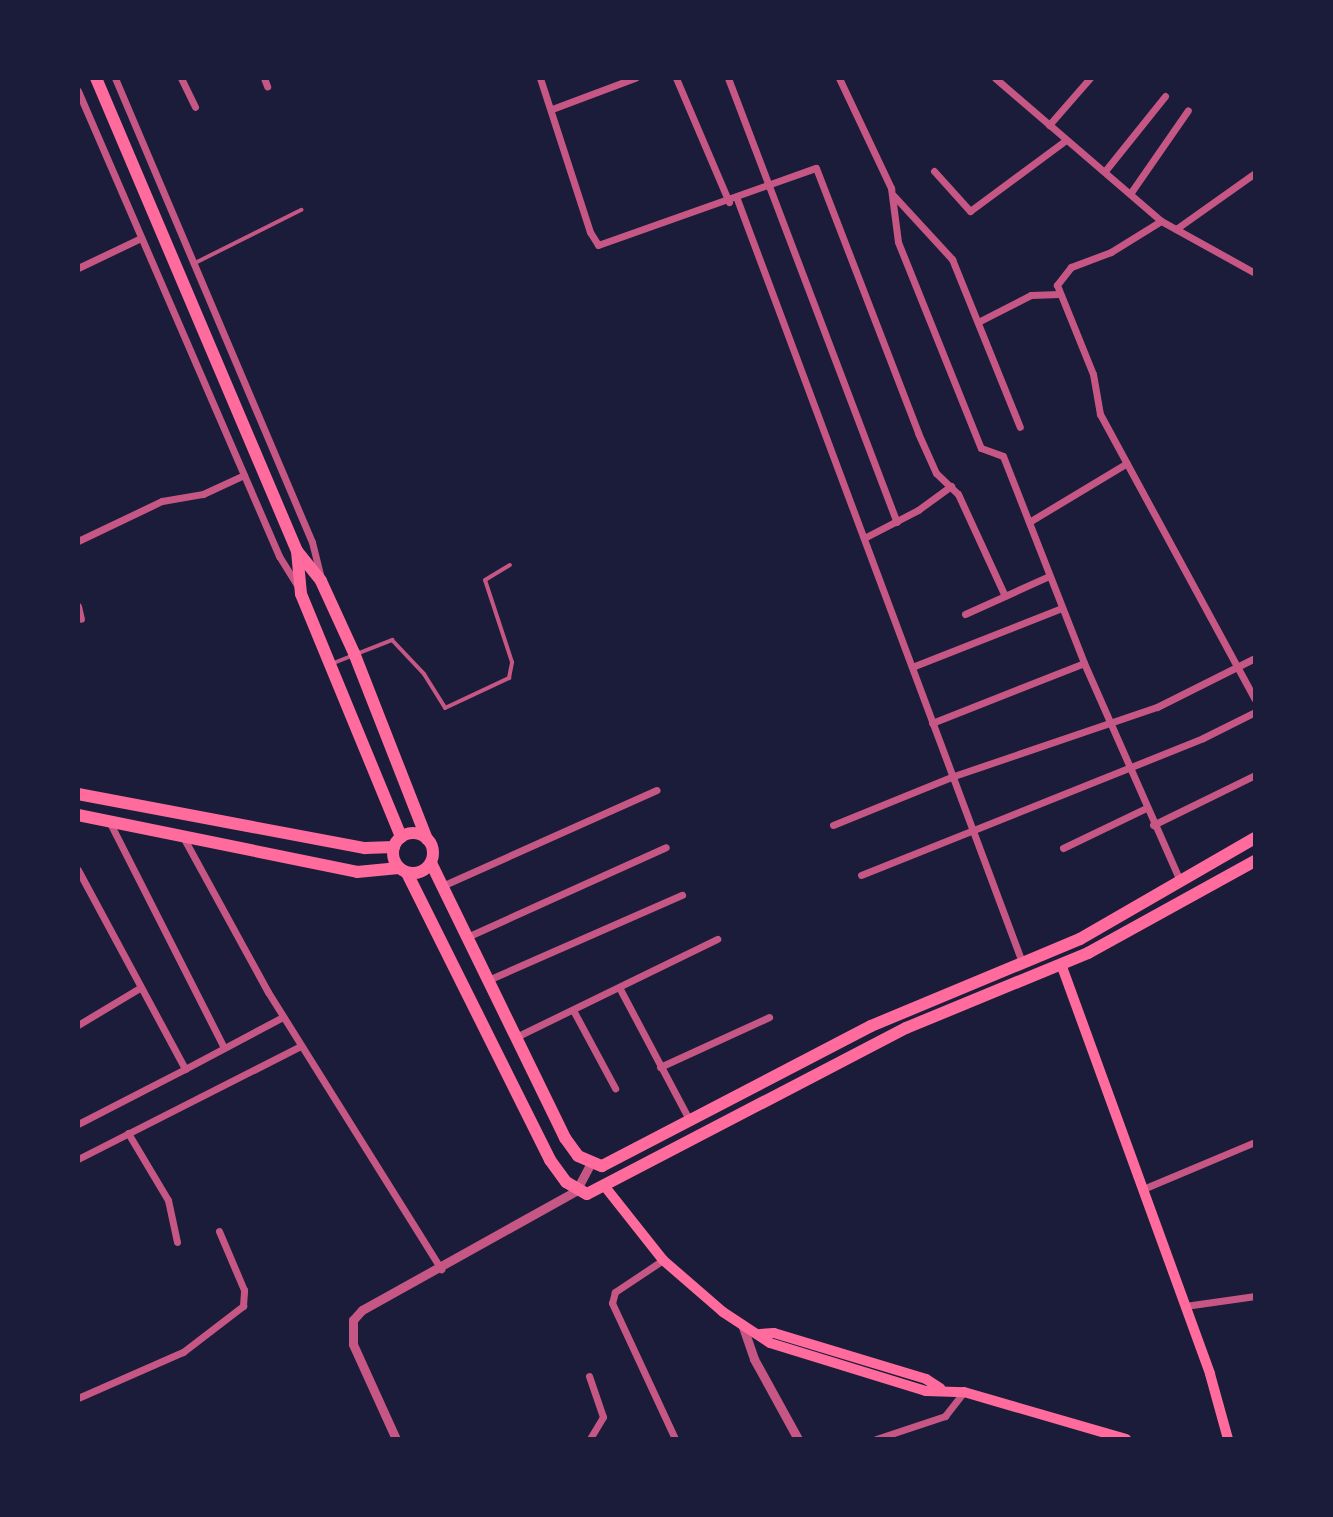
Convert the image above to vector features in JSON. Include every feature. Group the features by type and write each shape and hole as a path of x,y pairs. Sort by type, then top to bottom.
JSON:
{"main road":[{"path":"96,78 295,547 321,581 354,653 433,850 431,863 565,1138 596,1166 690,1121 871,1026 1080,939 1255,838"},
{"path":"295,547 298,586 397,842 403,870 509,1084 550,1160 576,1191 587,1194 606,1188 906,1028 1061,964 1255,861"},
{"path":"78,794 365,848 397,842 411,833 427,839"},
{"path":"78,815 181,833 357,872 423,871 431,863"},
{"path":"196,837 198,817"},
{"path":"1061,964 1185,1306 1228,1439"},
{"path":"606,1188 663,1260 742,1324 760,1334 774,1333 926,1379 940,1388 964,1392 1126,1439"}],"street":[{"path":"115,78 312,542 321,581"},
{"path":"181,78 195,107"},
{"path":"540,78 598,245 733,201 812,169 820,172 918,433 936,473 951,486 1005,596"},
{"path":"552,109 635,78"},
{"path":"676,78 733,201 866,537 951,777 1022,962"},
{"path":"728,78 897,522"},
{"path":"839,78 893,194 948,252 1020,427"},
{"path":"995,78 1066,140 1132,191 1161,221 1255,273"},
{"path":"1049,125 1090,78"},
{"path":"78,91 244,475 298,586"},
{"path":"1105,171 1165,96"},
{"path":"1132,191 1188,110"},
{"path":"934,171 970,211 1066,140"},
{"path":"1176,229 1255,173"},
{"path":"893,194 898,242 981,448 1001,452 1084,663 1180,881"},
{"path":"1161,221 1111,252 1071,267 1057,285 1093,374 1100,414 1255,699"},
{"path":"78,268 141,238"},
{"path":"978,322 1031,295 1059,294"},
{"path":"1029,522 1127,463"},
{"path":"78,541 162,501 203,494 244,475"},
{"path":"866,537 897,522 951,486"},
{"path":"965,614 1049,576"},
{"path":"78,606 81,619"},
{"path":"912,667 1062,608"},
{"path":"833,825 951,777 1108,720 1176,699 1255,658"},
{"path":"932,723 1084,663"},
{"path":"861,875 1255,712"},
{"path":"1153,825 1255,775"},
{"path":"442,886 657,790"},
{"path":"1063,848 1146,808"},
{"path":"109,821 224,1048"},
{"path":"181,833 283,1017 441,1269"},
{"path":"467,937 666,847"},
{"path":"78,870 138,989 185,1069"},
{"path":"488,980 682,895"},
{"path":"516,1037 620,989 717,939"},
{"path":"78,1025 138,989"},
{"path":"620,989 690,1121"},
{"path":"573,1010 615,1088"},
{"path":"78,1124 283,1017"},
{"path":"660,1067 769,1017"},
{"path":"78,1159 301,1046"},
{"path":"128,1133 168,1200 177,1242"},
{"path":"1143,1189 1255,1142"},
{"path":"396,1439 353,1344 353,1320 362,1310 441,1269 576,1191 596,1166 606,1188"},
{"path":"78,1398 183,1352 243,1306 244,1290 219,1231"},
{"path":"663,1260 615,1292 612,1303 675,1439"},
{"path":"1185,1306 1255,1296"},
{"path":"742,1324 754,1359 798,1439"},
{"path":"589,1376 603,1417 590,1439"},
{"path":"876,1439 945,1416 964,1392"}],"lane":[{"path":"195,263 301,210"},
{"path":"330,664 384,640 400,645 445,708 509,678 512,662 485,580 510,565"}]}
